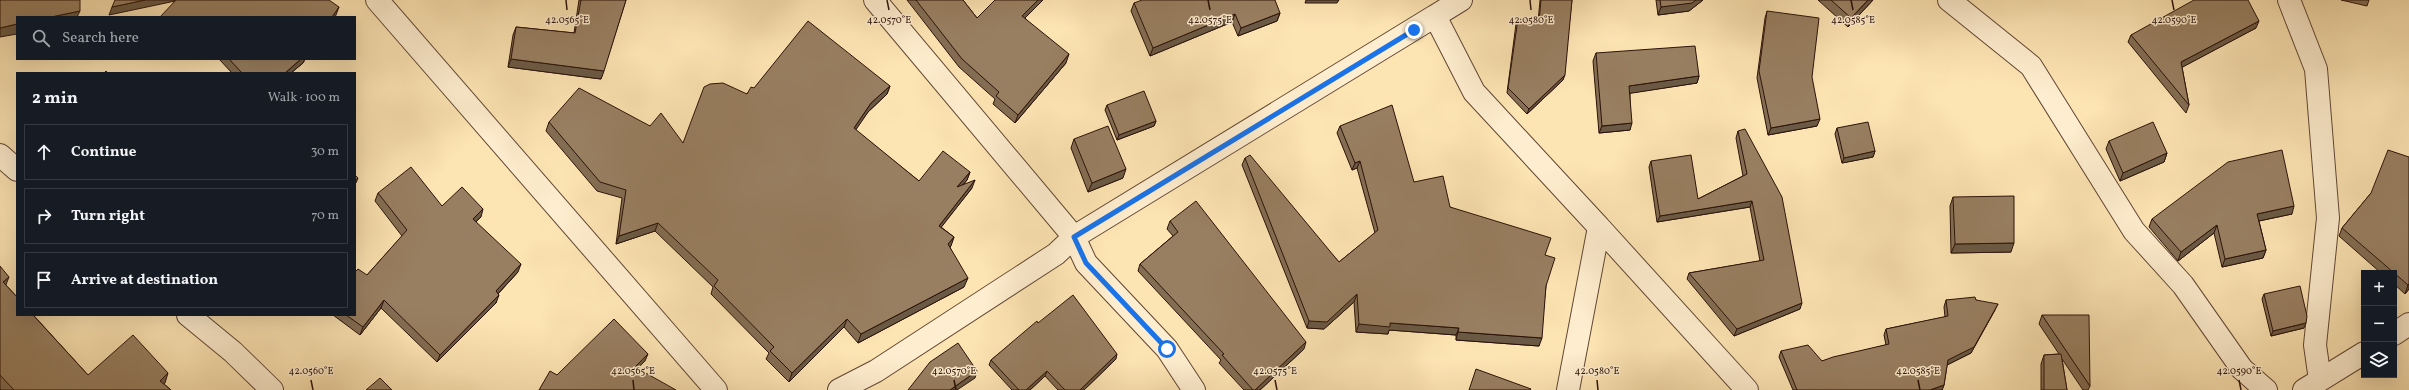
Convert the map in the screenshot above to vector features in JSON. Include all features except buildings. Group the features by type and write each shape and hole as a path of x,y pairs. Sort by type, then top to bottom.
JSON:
{"street":[{"path":"377,0 716,390"},
{"path":"875,0 1074,237 1086,263 1167,349 1194,390"},
{"path":"839,390 876,371 1056,254 1074,237 1461,0"},
{"path":"1949,0 2031,66 2134,231 2183,286 2242,368 2266,390"},
{"path":"2289,0 2316,69 2328,218 2312,385"},
{"path":"1435,16 1474,92 1747,390"},
{"path":"0,155 16,169"},
{"path":"1568,390 1599,227"},
{"path":"189,316 232,352 272,390"},
{"path":"2397,332 2409,324"},
{"path":"2312,385 2361,355"}],"route":[{"path":"1167,349 1086,263 1074,237 1414,30"}]}
